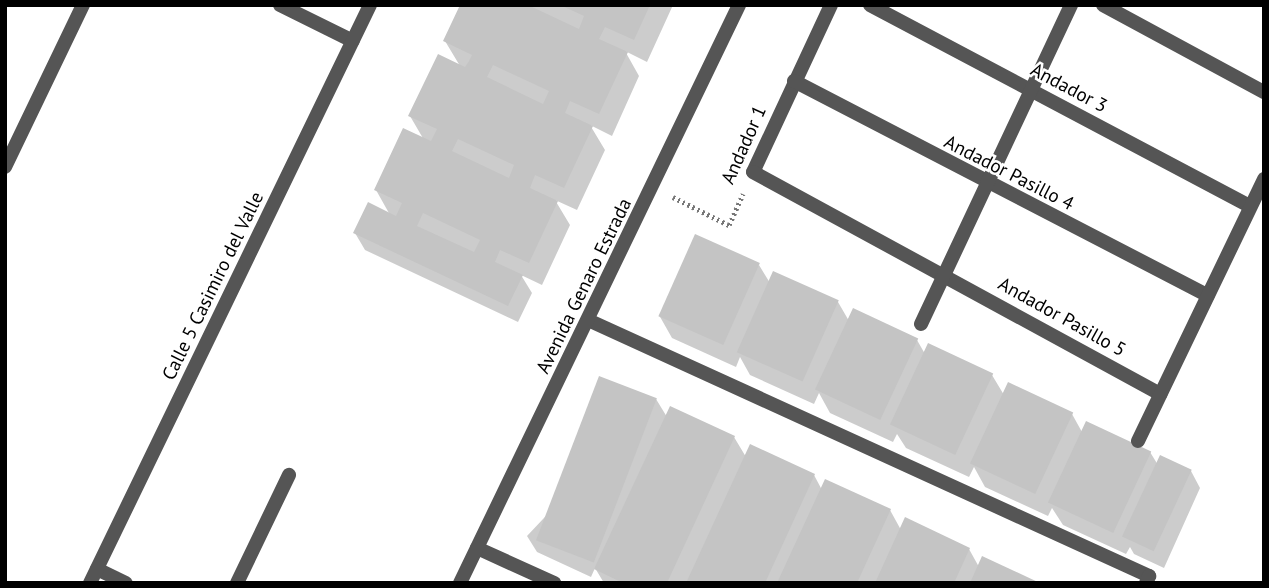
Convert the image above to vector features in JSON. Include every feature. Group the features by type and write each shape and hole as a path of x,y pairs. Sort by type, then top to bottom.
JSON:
{"street":[{"path":"5,167 83,5"},
{"path":"280,5 353,41"},
{"name":"Calle 5 Casimiro del Valle","path":"90,583 370,5"},
{"name":"Avenida Genaro Estrada","path":"460,583 653,188 739,5"},
{"name":"Andador 1","path":"753,172 831,5"},
{"name":"Andador 3","path":"870,5 1250,206"},
{"path":"921,324 984,183 1071,5"},
{"path":"1103,5 1264,92"},
{"name":"Andador Pasillo 4","path":"794,81 984,183 1208,296"},
{"name":"Andador Pasillo 5","path":"753,172 945,274 1161,394"},
{"path":"1138,441 1264,179"},
{"path":"588,320 1149,576 1146,583"},
{"path":"237,583 289,475"},
{"path":"477,548 554,583"},
{"path":"97,569 126,583"}],"path":[{"name":"Andador 1","path":"653,188 729,225 753,172"}],"building":[{"path":"460,5 528,5 579,29 584,16 560,5 650,5 634,40 605,27 599,39 628,52 599,114 570,101 565,113 593,126 564,188 535,175 530,188 558,201 529,263 500,250 495,262 523,275 508,306 353,233 368,202 396,216 402,203 374,190 403,128 431,141 437,129 408,116 438,54 465,67 472,55 443,41","holes":["493,65 549,91 543,104 487,77","458,139 514,165 509,178 452,151","423,213 480,240 474,252 417,226"]},
{"path":"695,234 760,263 723,345 658,316"},
{"path":"773,271 839,300 803,382 737,352"},
{"path":"853,308 918,338 880,420 815,390"},
{"path":"928,343 993,373 955,455 890,425"},
{"path":"599,376 657,398 594,563 536,540"},
{"path":"1008,382 1073,412 1035,494 970,464"},
{"path":"670,406 735,436 667,583 623,583 594,569"},
{"path":"1086,421 1151,451 1113,533 1048,503"},
{"path":"750,444 815,474 765,583 686,583"},
{"path":"1160,455 1192,470 1154,551 1122,537"},
{"path":"825,479 891,509 857,583 777,583"},
{"path":"905,517 970,548 954,583 875,583"},
{"path":"982,556 1040,583 970,583"}]}
